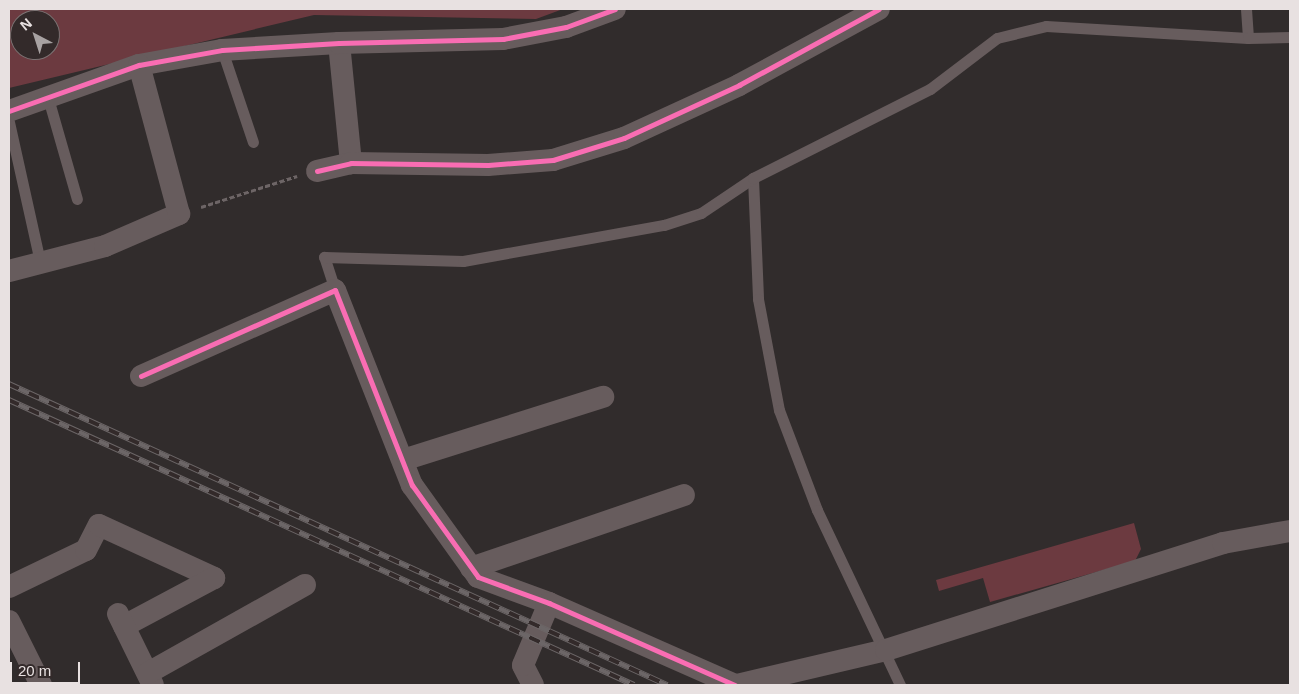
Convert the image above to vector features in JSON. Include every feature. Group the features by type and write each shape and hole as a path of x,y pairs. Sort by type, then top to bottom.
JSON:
{"street":[{"path":"9,111 139,65 222,50 339,43 503,39 566,27 615,9"},
{"path":"317,171 351,163 488,166 553,160 624,138 739,85 853,15 879,9"},
{"path":"339,43 351,163"},
{"path":"9,271 105,246 179,214 139,65"},
{"path":"141,376 335,290 412,485 478,578 546,611 736,685 886,650 1223,542 1290,531"},
{"path":"402,460 603,397"},
{"path":"471,568 684,495"},
{"path":"9,587 86,550 99,525 214,578 121,620 150,679 305,585"},
{"path":"533,685 523,665 546,611"},
{"path":"9,621 41,685"}],"lane":[{"path":"1246,9 1248,38"},
{"path":"335,290 324,257 463,261 664,225 701,213 753,178 930,89 997,38 1046,26 1248,38 1290,37"},
{"path":"222,50 253,142"},
{"path":"48,98 77,200"},
{"path":"9,122 40,262"},
{"path":"753,178 758,299 779,410 817,510 886,650 900,685"}],"path":[{"path":"179,214 256,187 317,171"}],"shaded area":[{"path":"9,9 563,9 536,19 314,15 9,88"},
{"path":"1134,523 1141,549 1135,561 990,602 983,578 939,591 936,580"}],"railway":[{"path":"9,384 667,685"},
{"path":"9,400 634,685"}],"cycle path":[{"path":"9,111 139,65 222,50 339,43 503,39 566,27 615,9"},
{"path":"317,171 351,163 488,165 553,160 624,138 739,85 879,9"},
{"path":"141,376 335,290 412,485 478,577 549,603 735,685"}]}
